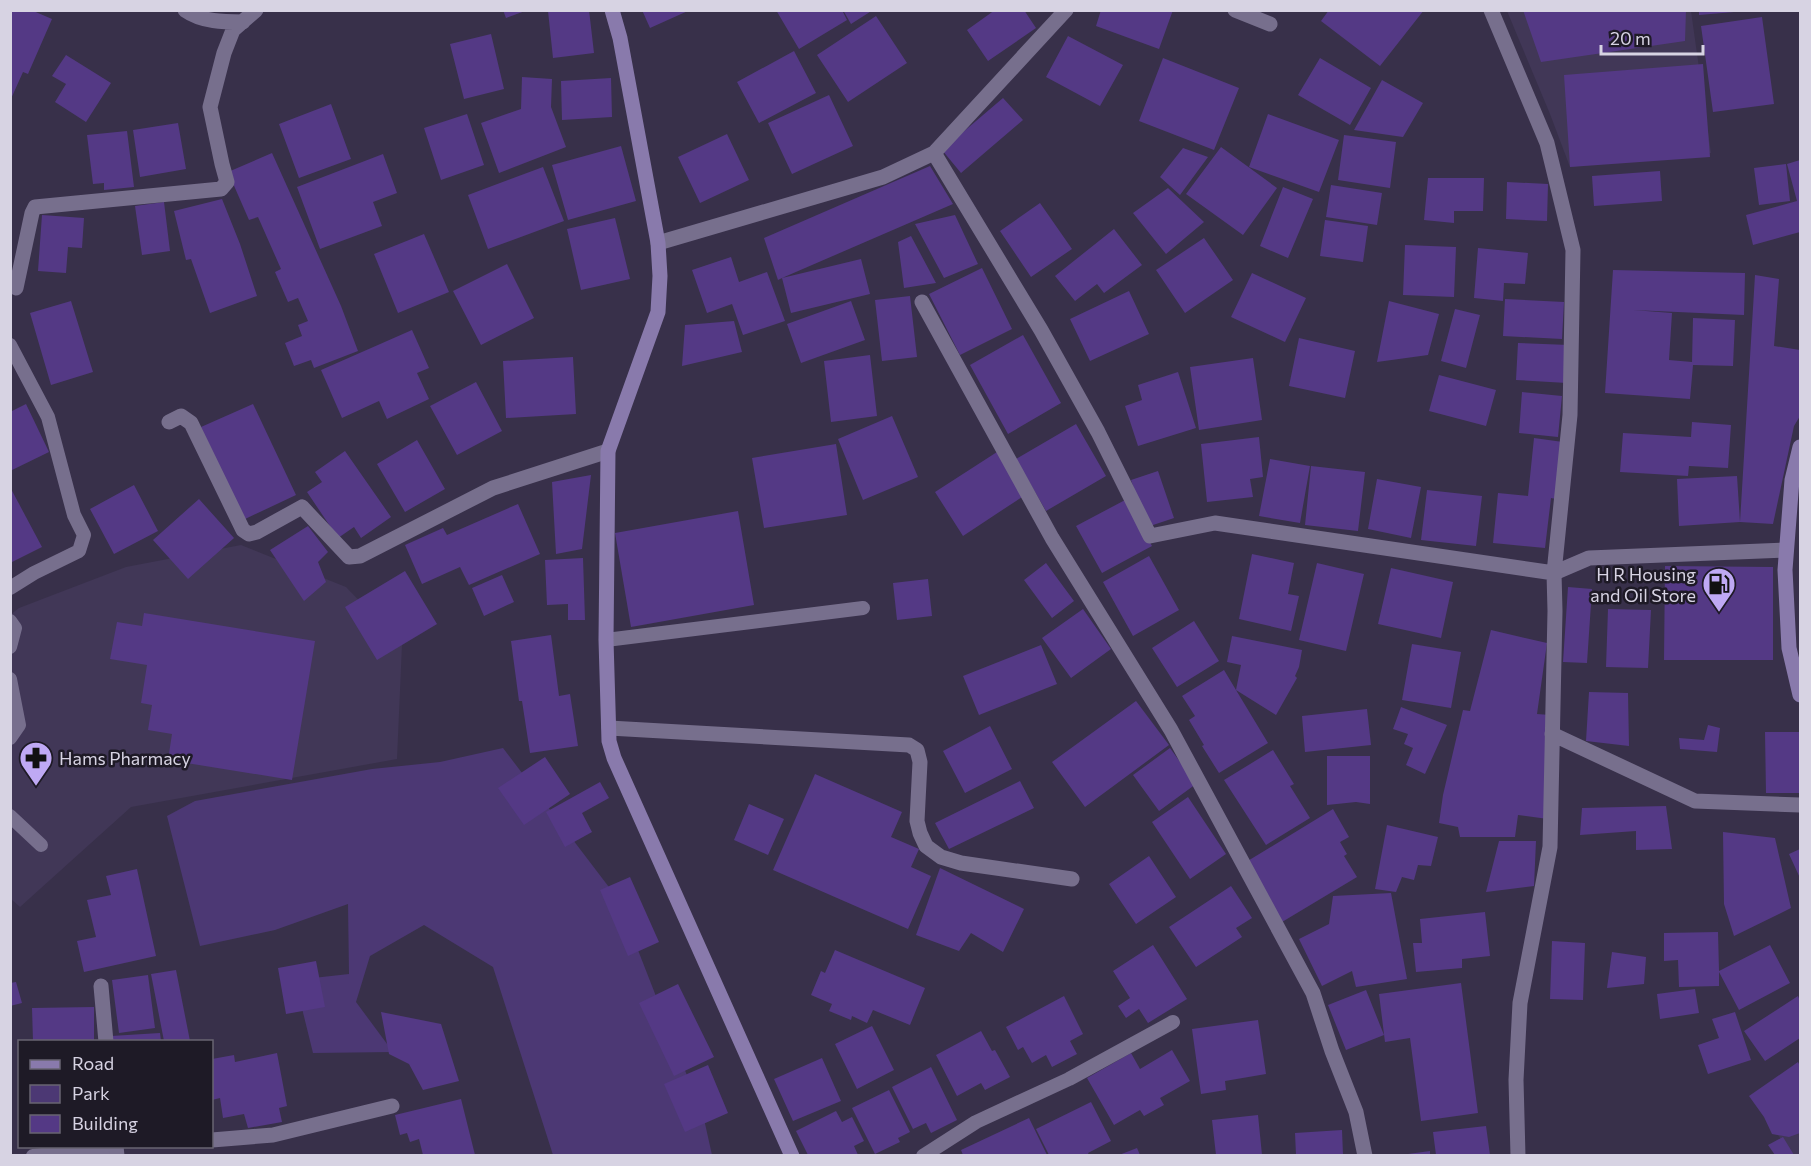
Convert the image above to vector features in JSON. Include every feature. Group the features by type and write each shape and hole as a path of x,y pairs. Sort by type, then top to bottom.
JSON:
{"street":[{"path":"185,10 218,22 243,22"},
{"path":"16,288 34,207 220,189 227,182 210,107 224,53 233,30 256,10"},
{"path":"612,10 620,38 658,243 660,276 658,312 608,451 606,640 609,741 614,758 792,1155"},
{"path":"658,243 883,177 934,153 1066,10"},
{"path":"1235,10 1270,24"},
{"path":"1491,10 1547,143 1573,250 1570,415 1554,573 1550,846 1520,1003 1516,1080 1518,1155"},
{"path":"934,153 1041,330 1098,432 1150,536 1215,523 1554,573 1589,558 1786,550"},
{"path":"922,302 1052,538 1171,730 1313,993 1332,1051 1356,1112 1365,1155"},
{"path":"169,422 181,416 191,423 243,530 249,534 257,532 302,507 349,557 360,556 493,488 608,451"},
{"path":"1800,447 1792,480 1785,570 1789,648 1800,695"},
{"path":"609,728 909,745 916,750 920,762 917,821 926,846 941,857 960,863 1072,879"},
{"path":"1552,734 1695,801 1800,805"},
{"path":"101,986 106,1040"},
{"path":"213,1140 273,1135 392,1106"}],"lane":[{"path":"10,345 48,417 74,515 84,535 79,551 34,573 10,588"},
{"path":"606,640 863,608"},
{"path":"10,621 15,628 10,647"},
{"path":"10,679 19,725 10,738"},
{"path":"10,816 41,845"},
{"path":"923,1155 976,1122 1069,1079 1173,1022"},
{"path":"33,1155 106,1148"}],"shaded area":[{"path":"1507,11 1691,11 1711,153 1570,167"},
{"path":"241,545 346,587 402,645 397,759 131,807 20,907 11,899 10,615 19,608 126,567"},
{"path":"1800,1071 1800,1155 1786,1155 1769,1113"}],"green space":[{"path":"503,748 618,899 704,1119 712,1155 553,1155 493,967 424,925 370,956 356,1002 393,1052 313,1053 295,980 349,974 348,904 275,930 200,946 167,816 195,801 372,769 440,762"}],"building":[{"path":"10,10 31,10 52,19 28,74 23,72 10,101"},
{"path":"503,10 525,10 525,11 506,18"},
{"path":"589,10 594,53 553,58 548,11"},
{"path":"642,10 690,10 650,28"},
{"path":"776,10 842,10 847,20 799,49"},
{"path":"843,10 873,10 851,24"},
{"path":"995,10 1024,10 1036,28 988,61 967,30"},
{"path":"1101,10 1173,10 1159,49 1096,26"},
{"path":"1329,10 1424,10 1380,66 1321,21"},
{"path":"1523,10 1686,10 1685,41 1541,62"},
{"path":"1699,10 1733,10 1734,12 1699,15"},
{"path":"876,16 907,63 848,102 817,55"},
{"path":"1762,17 1774,104 1713,112 1701,26"},
{"path":"491,34 504,89 464,99 450,44"},
{"path":"1068,36 1123,65 1100,106 1046,77"},
{"path":"794,51 816,93 759,123 737,82"},
{"path":"66,55 111,83 86,122 55,102 66,84 52,76"},
{"path":"1163,58 1239,88 1214,150 1139,121"},
{"path":"1320,58 1371,88 1350,125 1298,95"},
{"path":"1703,64 1710,157 1570,167 1564,75"},
{"path":"522,77 552,79 551,107 566,147 499,173 481,123 521,109"},
{"path":"611,78 612,117 562,120 561,81"},
{"path":"1382,80 1423,103 1403,137 1354,130"},
{"path":"829,95 853,146 792,174 768,123"},
{"path":"1003,98 1023,120 961,173 942,150"},
{"path":"331,104 351,159 299,178 279,124"},
{"path":"467,114 484,165 441,180 424,128"},
{"path":"1268,114 1339,140 1319,192 1249,167"},
{"path":"178,123 186,169 140,177 133,130"},
{"path":"127,131 134,187 104,190 104,183 93,184 87,135"},
{"path":"727,134 749,180 700,203 678,157"},
{"path":"1344,135 1396,142 1390,188 1338,180"},
{"path":"621,146 636,201 568,220 552,165"},
{"path":"1221,147 1277,188 1243,235 1186,194"},
{"path":"1183,148 1208,157 1180,195 1160,177"},
{"path":"272,153 341,306 358,351 314,368 311,360 294,366 285,343 302,336 298,325 308,321 298,298 288,302 275,272 281,269 258,217 249,220 228,172"},
{"path":"383,154 397,193 373,202 382,226 320,249 297,187"},
{"path":"1800,160 1800,232 1753,245 1746,215 1797,201 1787,164"},
{"path":"1786,164 1790,201 1759,205 1754,168"},
{"path":"930,166 953,204 778,280 764,238"},
{"path":"543,167 564,221 488,249 468,195"},
{"path":"1660,171 1662,201 1594,206 1592,176"},
{"path":"1428,178 1484,178 1483,211 1454,211 1454,223 1424,220"},
{"path":"1507,182 1548,184 1547,221 1506,219"},
{"path":"1331,185 1382,193 1377,225 1326,217"},
{"path":"1283,187 1313,199 1288,258 1260,246"},
{"path":"1168,188 1204,222 1166,254 1133,213"},
{"path":"222,199 257,296 210,313 191,259 186,260 174,211"},
{"path":"164,202 170,251 142,255 135,206"},
{"path":"1040,203 1072,249 1031,277 1000,231"},
{"path":"42,215 84,218 82,248 68,247 66,273 38,271"},
{"path":"955,215 978,264 944,278 915,224"},
{"path":"615,218 630,279 581,290 567,229"},
{"path":"1325,220 1368,226 1363,262 1320,256"},
{"path":"1114,229 1142,265 1104,293 1097,284 1075,301 1055,276"},
{"path":"424,234 449,292 398,313 374,254"},
{"path":"911,236 936,283 904,288 898,242"},
{"path":"1204,238 1233,280 1185,313 1156,270"},
{"path":"1405,245 1456,247 1454,297 1403,295"},
{"path":"1478,248 1528,253 1525,284 1504,283 1503,301 1474,298"},
{"path":"731,257 739,282 767,272 785,321 743,335 732,304 707,313 692,270"},
{"path":"861,259 870,294 791,313 782,278"},
{"path":"507,264 534,318 481,345 453,291"},
{"path":"982,268 1012,329 960,355 929,294"},
{"path":"1613,270 1745,273 1744,315 1633,310 1672,313 1669,360 1692,362 1693,318 1735,320 1733,366 1693,365 1690,399 1605,393"},
{"path":"1252,273 1306,298 1285,342 1231,317"},
{"path":"1755,275 1779,279 1774,346 1800,350 1800,416 1794,426 1773,524 1740,522"},
{"path":"1129,291 1149,334 1090,361 1070,319"},
{"path":"910,296 917,357 882,361 875,300"},
{"path":"1505,299 1564,302 1562,339 1503,336"},
{"path":"71,301 93,372 51,385 30,313"},
{"path":"851,301 865,340 801,363 787,324"},
{"path":"1389,301 1439,314 1428,355 1377,362"},
{"path":"1455,309 1480,315 1466,368 1441,361"},
{"path":"734,321 742,352 682,366 685,325"},
{"path":"412,330 429,368 417,373 429,399 387,419 379,401 342,418 321,370"},
{"path":"1023,335 1061,403 1008,434 970,365"},
{"path":"1299,338 1355,351 1345,398 1289,386"},
{"path":"1518,343 1569,345 1567,383 1516,380"},
{"path":"870,355 877,416 831,422 824,361"},
{"path":"573,357 576,414 506,418 503,361"},
{"path":"1253,358 1262,420 1199,430 1190,367"},
{"path":"1178,372 1196,428 1138,446 1125,406 1142,400 1138,385"},
{"path":"1439,375 1496,390 1486,426 1429,411"},
{"path":"476,382 502,431 457,455 430,406"},
{"path":"1522,392 1562,396 1558,437 1519,433"},
{"path":"26,404 49,452 10,471 10,412"},
{"path":"253,404 296,495 243,520 201,427"},
{"path":"892,416 918,477 863,500 838,439"},
{"path":"1692,422 1731,425 1728,468 1689,466 1688,476 1620,472 1623,433 1691,437"},
{"path":"1076,424 1106,476 1046,511 1016,459"},
{"path":"1259,437 1263,477 1250,479 1253,497 1207,502 1201,444"},
{"path":"1534,438 1563,442 1556,499 1551,498 1545,548 1493,543 1498,493 1528,496"},
{"path":"417,440 445,489 405,512 377,464"},
{"path":"836,444 847,515 764,528 752,458"},
{"path":"345,451 391,517 361,538 354,527 338,538 307,492 322,482 315,472"},
{"path":"997,452 1025,495 963,536 935,492"},
{"path":"1270,459 1310,466 1300,523 1259,516"},
{"path":"1311,466 1365,472 1358,531 1305,525"},
{"path":"1158,471 1174,518 1147,527 1131,480"},
{"path":"591,475 582,549 556,554 552,482"},
{"path":"1737,476 1740,522 1679,526 1677,479"},
{"path":"1377,479 1421,487 1411,538 1368,529"},
{"path":"134,485 158,531 114,554 90,509"},
{"path":"10,487 42,547 10,563"},
{"path":"1427,490 1482,496 1476,546 1421,540"},
{"path":"199,499 234,538 188,579 153,540"},
{"path":"1127,499 1152,546 1102,573 1076,526"},
{"path":"518,504 540,554 469,585 460,567 422,584 405,545 443,528 447,535"},
{"path":"738,511 754,605 631,627 615,533"},
{"path":"308,526 328,552 318,562 326,582 304,601 270,550"},
{"path":"1252,554 1294,563 1288,594 1299,596 1291,631 1239,619"},
{"path":"1149,556 1179,610 1133,636 1103,582"},
{"path":"583,558 585,620 568,620 568,604 547,605 545,560"},
{"path":"1046,563 1074,601 1052,618 1024,580"},
{"path":"1317,563 1364,574 1346,651 1299,640"},
{"name":"H R Housing and Oil Store","path":"1665,566 1773,567 1773,660 1664,660"},
{"path":"1391,568 1453,582 1441,638 1378,624"},
{"path":"405,571 437,624 377,660 345,607"},
{"path":"502,575 514,602 484,616 472,588"},
{"path":"928,579 932,616 897,620 893,583"},
{"path":"1568,587 1592,589 1587,663 1563,662"},
{"path":"1083,609 1111,649 1071,678 1042,638"},
{"path":"1608,609 1651,610 1648,668 1606,667"},
{"path":"144,613 315,641 292,780 168,760 172,734 148,730 152,705 141,703 147,665 110,659 117,622 142,626"},
{"path":"1194,621 1219,661 1177,687 1152,648"},
{"path":"1491,630 1547,643 1537,714 1550,715 1548,819 1518,815 1515,837 1460,837 1458,827 1439,823 1443,795 1463,710 1470,711"},
{"path":"551,635 559,696 570,694 578,746 530,753 522,701 519,701 511,641"},
{"path":"1232,636 1302,650 1295,676 1297,678 1276,715 1236,690 1241,665 1227,662"},
{"path":"1412,644 1461,652 1451,708 1402,700"},
{"path":"1041,645 1057,684 979,715 963,676"},
{"path":"1224,670 1268,743 1219,773 1189,720 1195,716 1182,696"},
{"path":"1589,692 1628,693 1629,746 1586,741"},
{"path":"1136,701 1169,745 1085,807 1052,762"},
{"path":"1401,707 1447,725 1425,774 1406,765 1413,748 1404,744 1408,734 1393,729"},
{"path":"1367,709 1371,745 1305,752 1302,716"},
{"path":"1708,725 1720,728 1717,752 1680,749 1679,738 1704,740"},
{"path":"990,726 1012,769 965,793 943,751"},
{"path":"1765,732 1800,732 1800,793 1766,793"},
{"path":"1170,748 1196,784 1159,811 1133,775"},
{"path":"1273,750 1294,784 1290,786 1310,818 1266,845 1224,780"},
{"path":"1327,756 1370,756 1370,804 1356,802 1327,805"},
{"path":"545,757 570,794 524,825 498,788"},
{"path":"815,774 902,812 891,837 919,849 911,867 931,876 908,929 773,870"},
{"path":"1020,781 1034,808 949,849 935,823"},
{"path":"600,782 609,798 582,813 592,832 565,847 546,812"},
{"path":"1188,797 1226,854 1190,879 1152,822"},
{"path":"749,804 784,819 768,855 734,840"},
{"path":"1666,806 1672,849 1636,850 1636,831 1580,835 1582,808"},
{"path":"1333,809 1349,837 1340,842 1347,854 1344,856 1357,877 1282,922 1246,862"},
{"path":"1387,825 1438,837 1431,866 1418,865 1414,880 1402,877 1396,892 1375,889"},
{"path":"1723,832 1775,838 1791,908 1734,936 1724,904"},
{"path":"1499,841 1536,841 1534,886 1486,892"},
{"path":"1800,849 1800,878 1789,854"},
{"path":"1149,856 1176,897 1136,924 1109,884"},
{"path":"940,868 1024,909 1003,952 971,933 959,951 916,935"},
{"path":"137,869 156,956 84,972 77,941 96,937 87,900 111,895 106,876"},
{"path":"630,877 659,942 628,956 600,890"},
{"path":"1231,886 1252,918 1236,928 1242,937 1196,967 1169,927"},
{"path":"1391,893 1407,979 1356,987 1352,971 1322,986 1299,939 1329,924 1333,896"},
{"path":"1485,912 1490,956 1462,959 1462,968 1416,972 1413,943 1422,943 1420,919"},
{"path":"1718,932 1719,971 1770,945 1790,983 1739,1010 1719,972 1719,986 1679,987 1678,960 1664,961 1664,933"},
{"path":"1552,941 1585,943 1583,1000 1550,999"},
{"path":"1153,945 1187,999 1148,1023 1139,1009 1126,1018 1118,1006 1130,998 1113,971"},
{"path":"835,950 925,988 910,1025 873,1010 867,1023 852,1016 851,1020 829,1011 832,1004 811,995 821,971 825,973"},
{"path":"1612,952 1646,957 1644,984 1607,988"},
{"path":"316,961 325,1007 286,1014 278,968"},
{"path":"176,970 190,1040 164,1040 151,974"},
{"path":"148,975 155,1028 119,1033 112,980"},
{"path":"16,982 22,1003 10,1006 10,983"},
{"path":"1461,983 1478,1113 1421,1121 1410,1038 1385,1042 1379,994"},
{"path":"678,984 714,1057 674,1076 639,1003"},
{"path":"1695,989 1699,1013 1660,1019 1657,994"},
{"path":"1366,990 1384,1035 1346,1050 1328,1005"},
{"path":"1064,996 1083,1034 1070,1041 1077,1054 1052,1067 1046,1055 1032,1063 1023,1047 1018,1050 1006,1027"},
{"path":"1798,996 1800,1038 1765,1061 1744,1031"},
{"path":"94,1007 94,1040 33,1040 32,1008"},
{"path":"381,1012 441,1024 459,1081 423,1090 409,1064 389,1054"},
{"path":"1735,1012 1751,1060 1708,1074 1698,1045 1719,1038 1712,1019"},
{"path":"1258,1020 1266,1074 1225,1081 1226,1090 1201,1094 1192,1029"},
{"path":"872,1026 894,1070 857,1089 835,1044"},
{"path":"981,1031 1010,1077 985,1090 981,1083 957,1096 936,1055"},
{"path":"160,1033 161,1040 112,1040 111,1036"},
{"path":"1172,1050 1190,1081 1160,1098 1164,1105 1144,1116 1140,1110 1114,1125 1087,1078 1131,1053 1140,1069"},
{"path":"277,1053 287,1106 279,1108 282,1122 248,1128 244,1114 223,1118 220,1098 213,1100 213,1059 234,1055 235,1062"},
{"path":"822,1058 841,1101 793,1121 774,1079"},
{"path":"1798,1062 1800,1066 1800,1133 1789,1137 1772,1134 1764,1117 1749,1096"},
{"path":"708,1065 728,1113 685,1132 664,1084"},
{"path":"931,1067 957,1120 931,1133 926,1123 913,1129 892,1087"},
{"path":"889,1090 910,1132 898,1138 900,1142 875,1154 852,1108"},
{"path":"461,1099 475,1155 423,1155 419,1139 410,1142 407,1133 400,1135 395,1115"},
{"path":"1091,1102 1111,1141 1088,1153 1089,1155 1049,1155 1036,1129"},
{"path":"836,1111 842,1122 852,1117 864,1141 854,1146 858,1155 808,1155 796,1131"},
{"path":"1258,1115 1262,1155 1216,1155 1212,1120"},
{"path":"1029,1118 1047,1155 963,1155 961,1150"},
{"path":"1486,1126 1490,1155 1436,1155 1433,1132"},
{"path":"1342,1130 1343,1155 1296,1155 1295,1133"},
{"path":"1783,1137 1794,1155 1775,1155 1768,1145"},
{"path":"1137,1148 1140,1155 1119,1155"},
{"path":"1430,1151 1430,1155 1408,1155 1408,1154"}],"place":[{"name":"H R Housing and Oil Store","path":"1719,613"},
{"name":"Hams Pharmacy","path":"36,787"}]}
